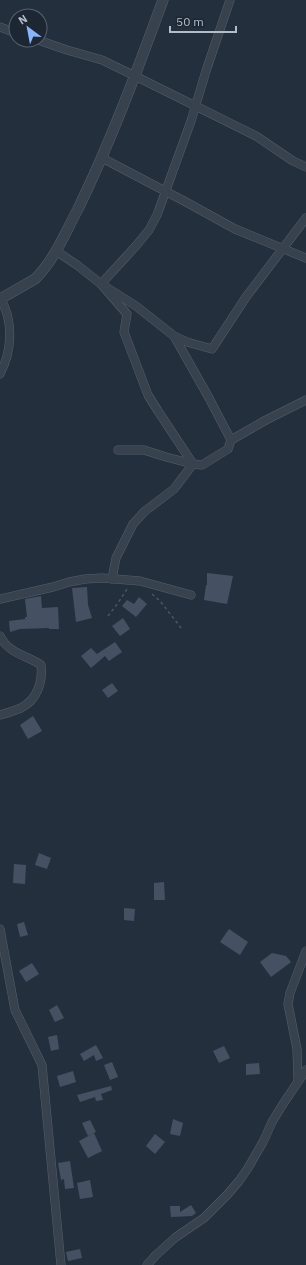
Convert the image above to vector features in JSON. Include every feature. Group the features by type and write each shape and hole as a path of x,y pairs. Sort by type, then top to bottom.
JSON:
{"street":[{"path":"0,374 9,350 9,324 6,311 0,299 35,279 56,251 102,158 135,76 163,0"},
{"path":"101,284 135,248 149,230 157,215 196,106 230,0"},
{"path":"48,44 80,55 102,60 256,136 293,161 306,167"},
{"path":"102,158 235,229 306,258"},
{"path":"56,251 101,284 136,306 174,336 187,342 212,349 246,297 306,218"},
{"path":"101,284 127,314 124,332 148,394 193,464"},
{"path":"174,336 231,440"},
{"path":"118,450 144,450 193,464 202,465 228,449 231,440 306,400"},
{"path":"112,579 116,558 133,524 145,511 174,489 193,464"},
{"path":"0,599 84,579 136,581 191,595"},
{"path":"0,636 3,641 16,653 34,660 41,665 42,673 41,684 31,701 21,708 0,715"},
{"path":"0,929 15,1010 42,1064 60,1265"},
{"path":"298,1080 297,1049 288,1004 290,993 306,950"},
{"path":"147,1265 176,1237 204,1218 235,1186 248,1168 263,1142 272,1122 298,1080 306,1070"}],"path":[{"path":"108,616 136,581 160,601 182,629"}],"building":[{"path":"207,573 233,576 227,604 204,600 207,585"},
{"path":"87,587 88,605 92,618 76,622 72,588"},
{"path":"41,596 42,608 58,607 59,629 20,629 10,632 9,621 25,619 25,617 27,617 25,599"},
{"path":"139,597 147,604 136,617 122,606 127,600 134,604"},
{"path":"123,618 130,629 120,636 112,626"},
{"path":"115,642 122,652 109,661 105,656 91,668 81,656 91,648 97,654"},
{"path":"112,683 118,691 108,698 102,690"},
{"path":"33,716 42,731 28,739 20,725"},
{"path":"39,853 51,858 47,869 35,865"},
{"path":"14,864 26,865 25,884 13,883"},
{"path":"164,882 165,900 154,900 154,883"},
{"path":"124,908 135,909 134,921 124,920"},
{"path":"24,922 28,935 20,937 17,924"},
{"path":"229,929 248,942 240,955 220,942"},
{"path":"272,953 286,956 291,962 271,977 260,962"},
{"path":"32,963 39,974 26,982 19,971"},
{"path":"57,1005 64,1018 55,1022 49,1010"},
{"path":"57,1035 59,1049 51,1051 48,1037"},
{"path":"96,1045 103,1058 96,1061 94,1055 84,1061 80,1054"},
{"path":"224,1046 230,1058 219,1063 213,1051"},
{"path":"112,1062 118,1077 110,1080 104,1065"},
{"path":"259,1063 260,1074 246,1075 246,1064"},
{"path":"73,1071 76,1082 60,1087 57,1076"},
{"path":"111,1086 112,1090 101,1094 103,1100 96,1101 95,1097 80,1102 77,1095"},
{"path":"173,1119 183,1123 180,1136 170,1134"},
{"path":"90,1120 96,1132 88,1136 82,1123"},
{"path":"94,1133 102,1151 88,1158 79,1141"},
{"path":"155,1134 165,1142 155,1154 146,1146"},
{"path":"70,1161 74,1188 65,1189 64,1179 61,1180 58,1163"},
{"path":"90,1180 93,1197 80,1199 77,1183"},
{"path":"191,1205 196,1213 192,1216 171,1217 170,1206 180,1206 180,1212"},
{"path":"80,1249 82,1258 68,1261 66,1252"}]}
